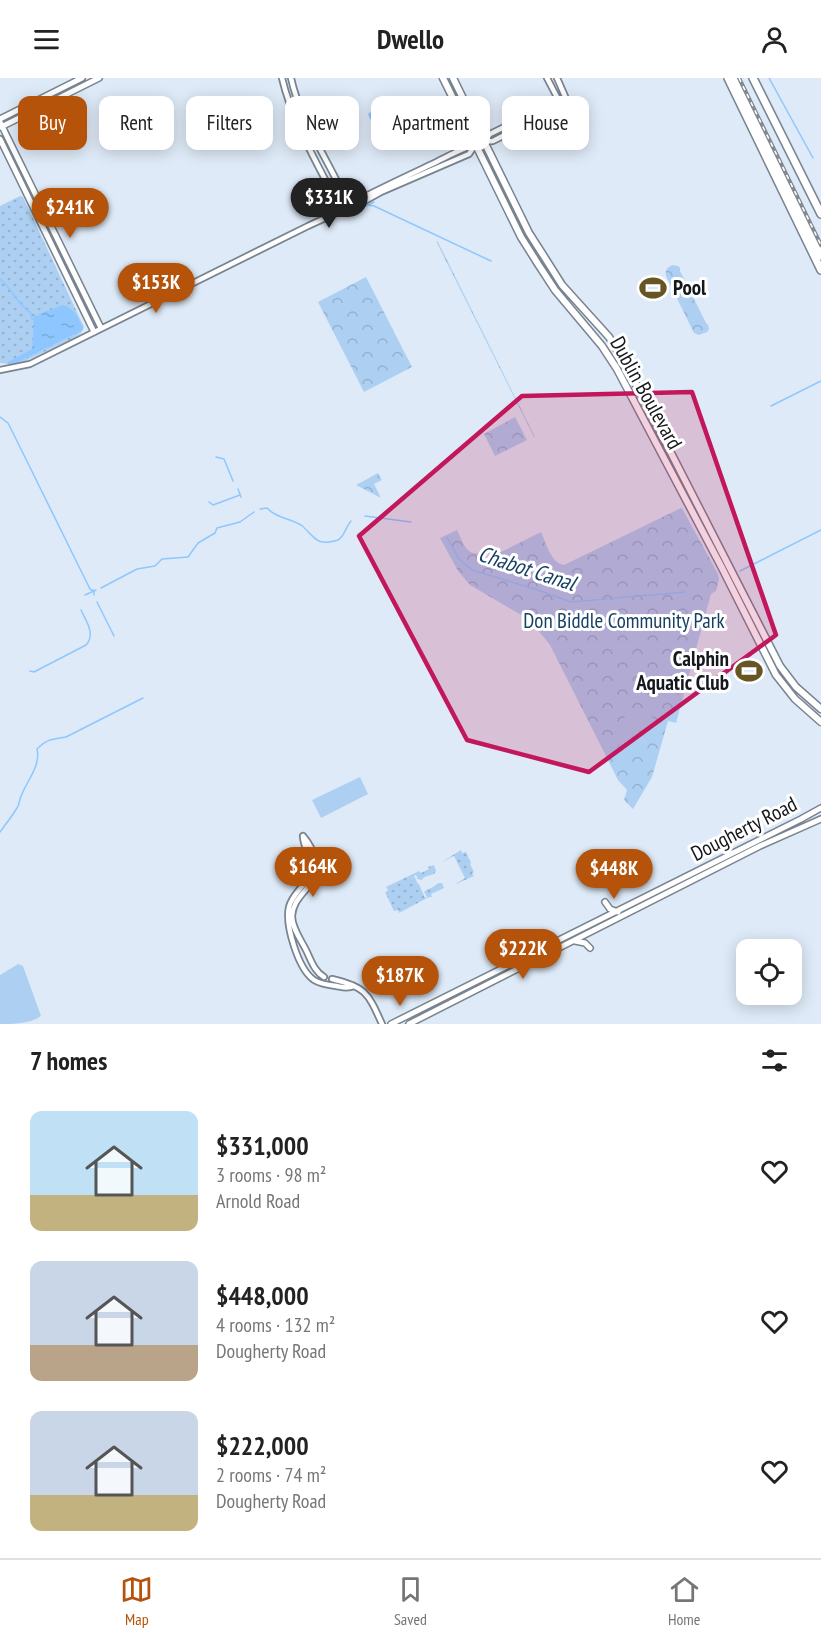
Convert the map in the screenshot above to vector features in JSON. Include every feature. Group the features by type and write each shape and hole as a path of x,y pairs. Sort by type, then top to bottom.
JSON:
{"highway":[{"path":"728,78 821,270"},
{"path":"735,78 821,256"},
{"path":"753,78 820,212"}],"main road":[{"path":"1,123 82,78"},
{"path":"1,123 99,78"},
{"name":"Dublin Boulevard","path":"443,78 452,96"},
{"name":"Dublin Boulevard","path":"453,78 462,96"},
{"path":"1,123 101,328"},
{"path":"0,139 94,332"},
{"name":"Dublin Boulevard","path":"478,150 521,237 538,264 554,289 602,346 617,369 776,675 795,699 821,722"},
{"name":"Dublin Boulevard","path":"488,150 544,258 562,285 609,337 625,363 780,666 796,687 821,709"},
{"path":"776,675 781,675 791,688 796,687"},
{"name":"Dougherty Road","path":"391,1024 618,912 821,808"},
{"name":"Dougherty Road","path":"409,1024 765,844 821,819"},
{"path":"765,844 776,836 778,830"},
{"path":"708,873 726,857"},
{"path":"605,902 610,909 618,912"},
{"path":"575,941 585,943 590,948"}],"street":[{"path":"282,78 295,118 340,211"},
{"path":"291,78 296,99 349,207"},
{"path":"547,78 556,96"},
{"path":"556,78 565,96"},
{"path":"0,370 30,364 340,211 354,207 471,150"},
{"path":"324,977 317,972 294,926 292,917 297,899 312,880 315,870 314,855 303,836 311,869 308,878 294,896 288,913 297,953 305,971 313,979 320,983 348,988 354,986"},
{"path":"332,979 349,983 365,992 382,1024"}],"highlighted area":[{"path":"692,392 776,635 589,772 467,740 359,536 522,396"}],"green space":[{"path":"20,196 23,197 84,327 76,337 17,365 0,363 0,206"},
{"path":"436,241 438,242 535,437 534,437"},
{"path":"672,265 680,268 708,325 707,332 699,335 694,333 666,276 667,269"},
{"path":"366,277 412,367 364,392 318,302"},
{"path":"515,417 527,440 495,456 484,434"},
{"path":"378,473 382,480 374,484 381,498 356,485"},
{"name":"Don Biddle Community Park","path":"681,508 719,579 716,591 711,594 676,723 668,721 652,777 633,809 624,800 627,790 618,780 550,645 534,625 523,616 470,585 458,571 440,538 457,530 467,549 478,553 483,561 541,532 552,557 564,565"},
{"path":"553,559 569,587 544,580 538,567"},
{"path":"627,710 654,718 652,723 642,720 636,738 621,732"},
{"path":"623,736 637,742 630,759 617,754"},
{"path":"360,777 368,794 321,818 312,800"},
{"path":"461,850 462,853 466,852 474,876 454,885 465,878 454,856 442,862"},
{"path":"434,865 436,871 434,874 422,880 414,876 425,898 427,897 424,892 438,883 442,883 444,888 431,894 432,897 399,913 398,910 394,911 385,892 388,890 386,887 419,871 421,873"},
{"path":"18,964 23,966 41,1016 16,1024 0,1024 0,975"}],"water":[{"path":"63,305 76,314 83,330 10,366 8,362 32,349 34,315 39,316 39,314"}],"waterway":[{"path":"769,78 813,158"},
{"path":"369,205 374,202"},
{"path":"357,210 368,205 374,206 491,261"},
{"path":"0,279 35,320"},
{"path":"771,406 821,381"},
{"path":"0,417 8,423 94,595"},
{"path":"216,457 224,459 233,481"},
{"path":"238,489 241,497"},
{"path":"209,502 213,505 240,495"},
{"name":"Chabot Canal","path":"260,509 267,508 274,514 301,525 317,540 324,542 338,540 351,521"},
{"name":"Chabot Canal","path":"101,588 137,569 155,566 162,559 188,557 198,543 215,533 217,528 240,522 254,512"},
{"name":"Chabot Canal","path":"365,516 411,522"},
{"name":"Chabot Canal","path":"740,571 821,530"},
{"name":"Chabot Canal","path":"447,537 459,559 472,570 571,602 685,592"},
{"name":"Chabot Canal","path":"85,595 96,590"},
{"path":"97,602 114,636"},
{"path":"30,671 34,672 86,645 90,632 81,610"},
{"path":"0,832 18,806 35,767 37,749 47,741 66,737 143,698"}],"railway":[{"path":"739,78 821,245"}],"place":[{"name":"Pool","path":"653,288"},
{"name":"Calphin Aquatic Club","path":"749,671"}]}
